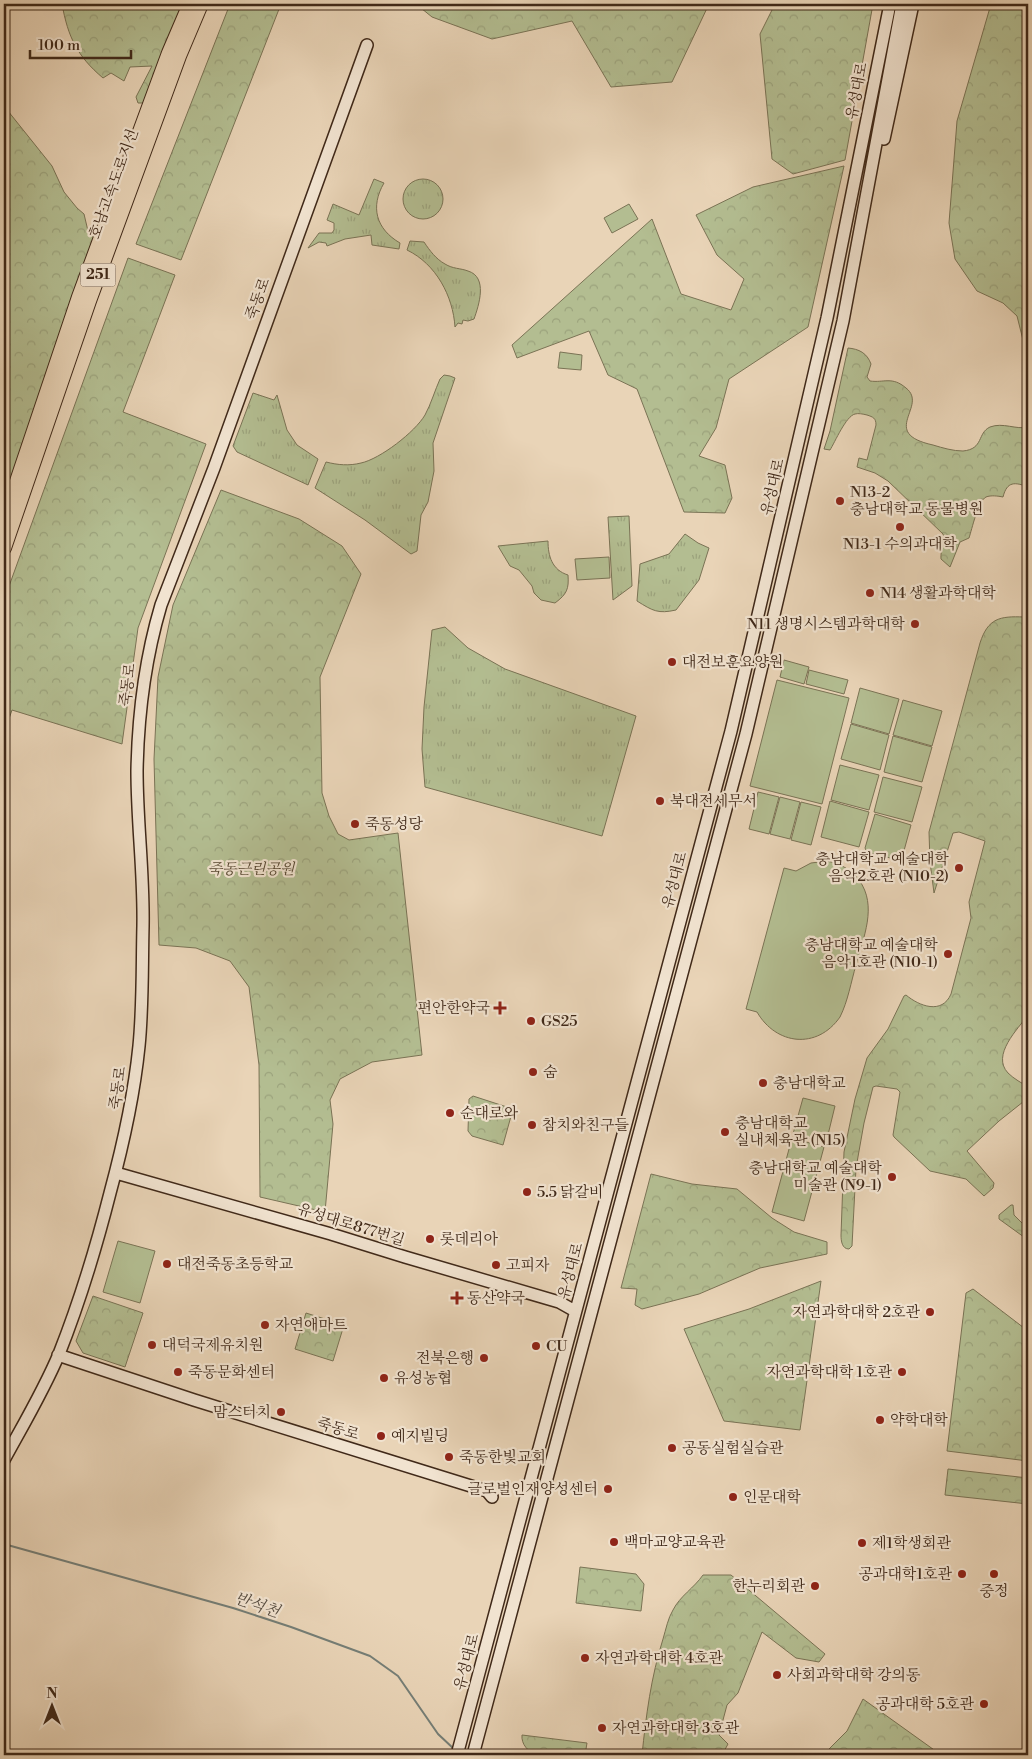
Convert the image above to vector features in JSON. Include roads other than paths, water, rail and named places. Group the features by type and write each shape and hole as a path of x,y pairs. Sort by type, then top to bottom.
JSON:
{"highway":[{"name":"호남고속도로지선","path":"4,519 82,288 169,53 190,4"},
{"name":"호남고속도로지선","path":"4,548 89,301 179,56 201,4"}],"main road":[{"path":"852,190 861,108 883,4"},
{"name":"유성대로","path":"457,1755 731,731 825,328 890,4"},
{"name":"유성대로","path":"473,1755 746,734 840,338 902,4"},
{"path":"867,195 885,135 912,4"},
{"name":"죽동로","path":"4,1460 38,1398 58,1355 85,1284 116,1173 128,1119 139,1046 141,1018 143,924 137,773 138,727 147,659 160,605 214,468 368,45"},
{"name":"유성대로877번길","path":"116,1173 331,1234 405,1258 559,1302 575,1311"},
{"name":"죽동로","path":"58,1355 194,1400 487,1490 492,1497"}],"waterway":[{"name":"반석천","path":"4,1544 233,1608 370,1656 398,1676 438,1734 454,1749"}],"place":[{"name":"N13-2 충남대학교 동물병원","path":"840,501"},
{"name":"N13-1 수의과대학","path":"900,527"},
{"name":"N14 생활과학대학","path":"870,593"},
{"name":"N11 생명시스템과학대학","path":"915,624"},
{"name":"대전보훈요양원","path":"672,662"},
{"name":"북대전세무서","path":"660,801"},
{"name":"죽동성당","path":"355,824"},
{"name":"충남대학교 예술대학 음악2호관 (N10-2)","path":"959,868"},
{"name":"충남대학교 예술대학 음악1호관 (N10-1)","path":"948,954"},
{"name":"편안한약국","path":"500,1008"},
{"name":"GS25","path":"531,1021"},
{"name":"숨","path":"533,1072"},
{"name":"충남대학교","path":"763,1083"},
{"name":"순대로와","path":"450,1113"},
{"name":"참치와친구들","path":"532,1125"},
{"name":"충남대학교 실내체육관 (N15)","path":"725,1132"},
{"name":"충남대학교 예술대학 미술관 (N9-1)","path":"892,1177"},
{"name":"5.5 닭갈비","path":"527,1192"},
{"name":"롯데리아","path":"430,1239"},
{"name":"대전죽동초등학교","path":"167,1264"},
{"name":"고피자","path":"496,1265"},
{"name":"동산약국","path":"457,1298"},
{"name":"자연과학대학 2호관","path":"930,1312"},
{"name":"자연애마트","path":"265,1325"},
{"name":"대덕국제유치원","path":"152,1345"},
{"name":"CU","path":"536,1346"},
{"name":"전북은행","path":"484,1358"},
{"name":"죽동문화센터","path":"178,1372"},
{"name":"자연과학대학 1호관","path":"902,1372"},
{"name":"유성농협","path":"384,1378"},
{"name":"맘스터치","path":"281,1412"},
{"name":"약학대학","path":"880,1420"},
{"name":"예지빌딩","path":"381,1436"},
{"name":"공동실험실습관","path":"672,1448"},
{"name":"죽동한빛교회","path":"449,1457"},
{"name":"글로벌인재양성센터","path":"608,1489"},
{"name":"인문대학","path":"733,1497"},
{"name":"백마교양교육관","path":"614,1542"},
{"name":"제1학생회관","path":"862,1543"},
{"name":"공과대학1호관","path":"962,1574"},
{"name":"중정","path":"994,1574"},
{"name":"한누리회관","path":"815,1586"},
{"name":"자연과학대학 4호관","path":"585,1658"},
{"name":"사회과학대학 강의동","path":"777,1675"},
{"name":"공과대학 5호관","path":"984,1704"},
{"name":"자연과학대학 3호관","path":"602,1728"}],"park label":[{"name":"죽동근린공원","path":"251,869"}]}
